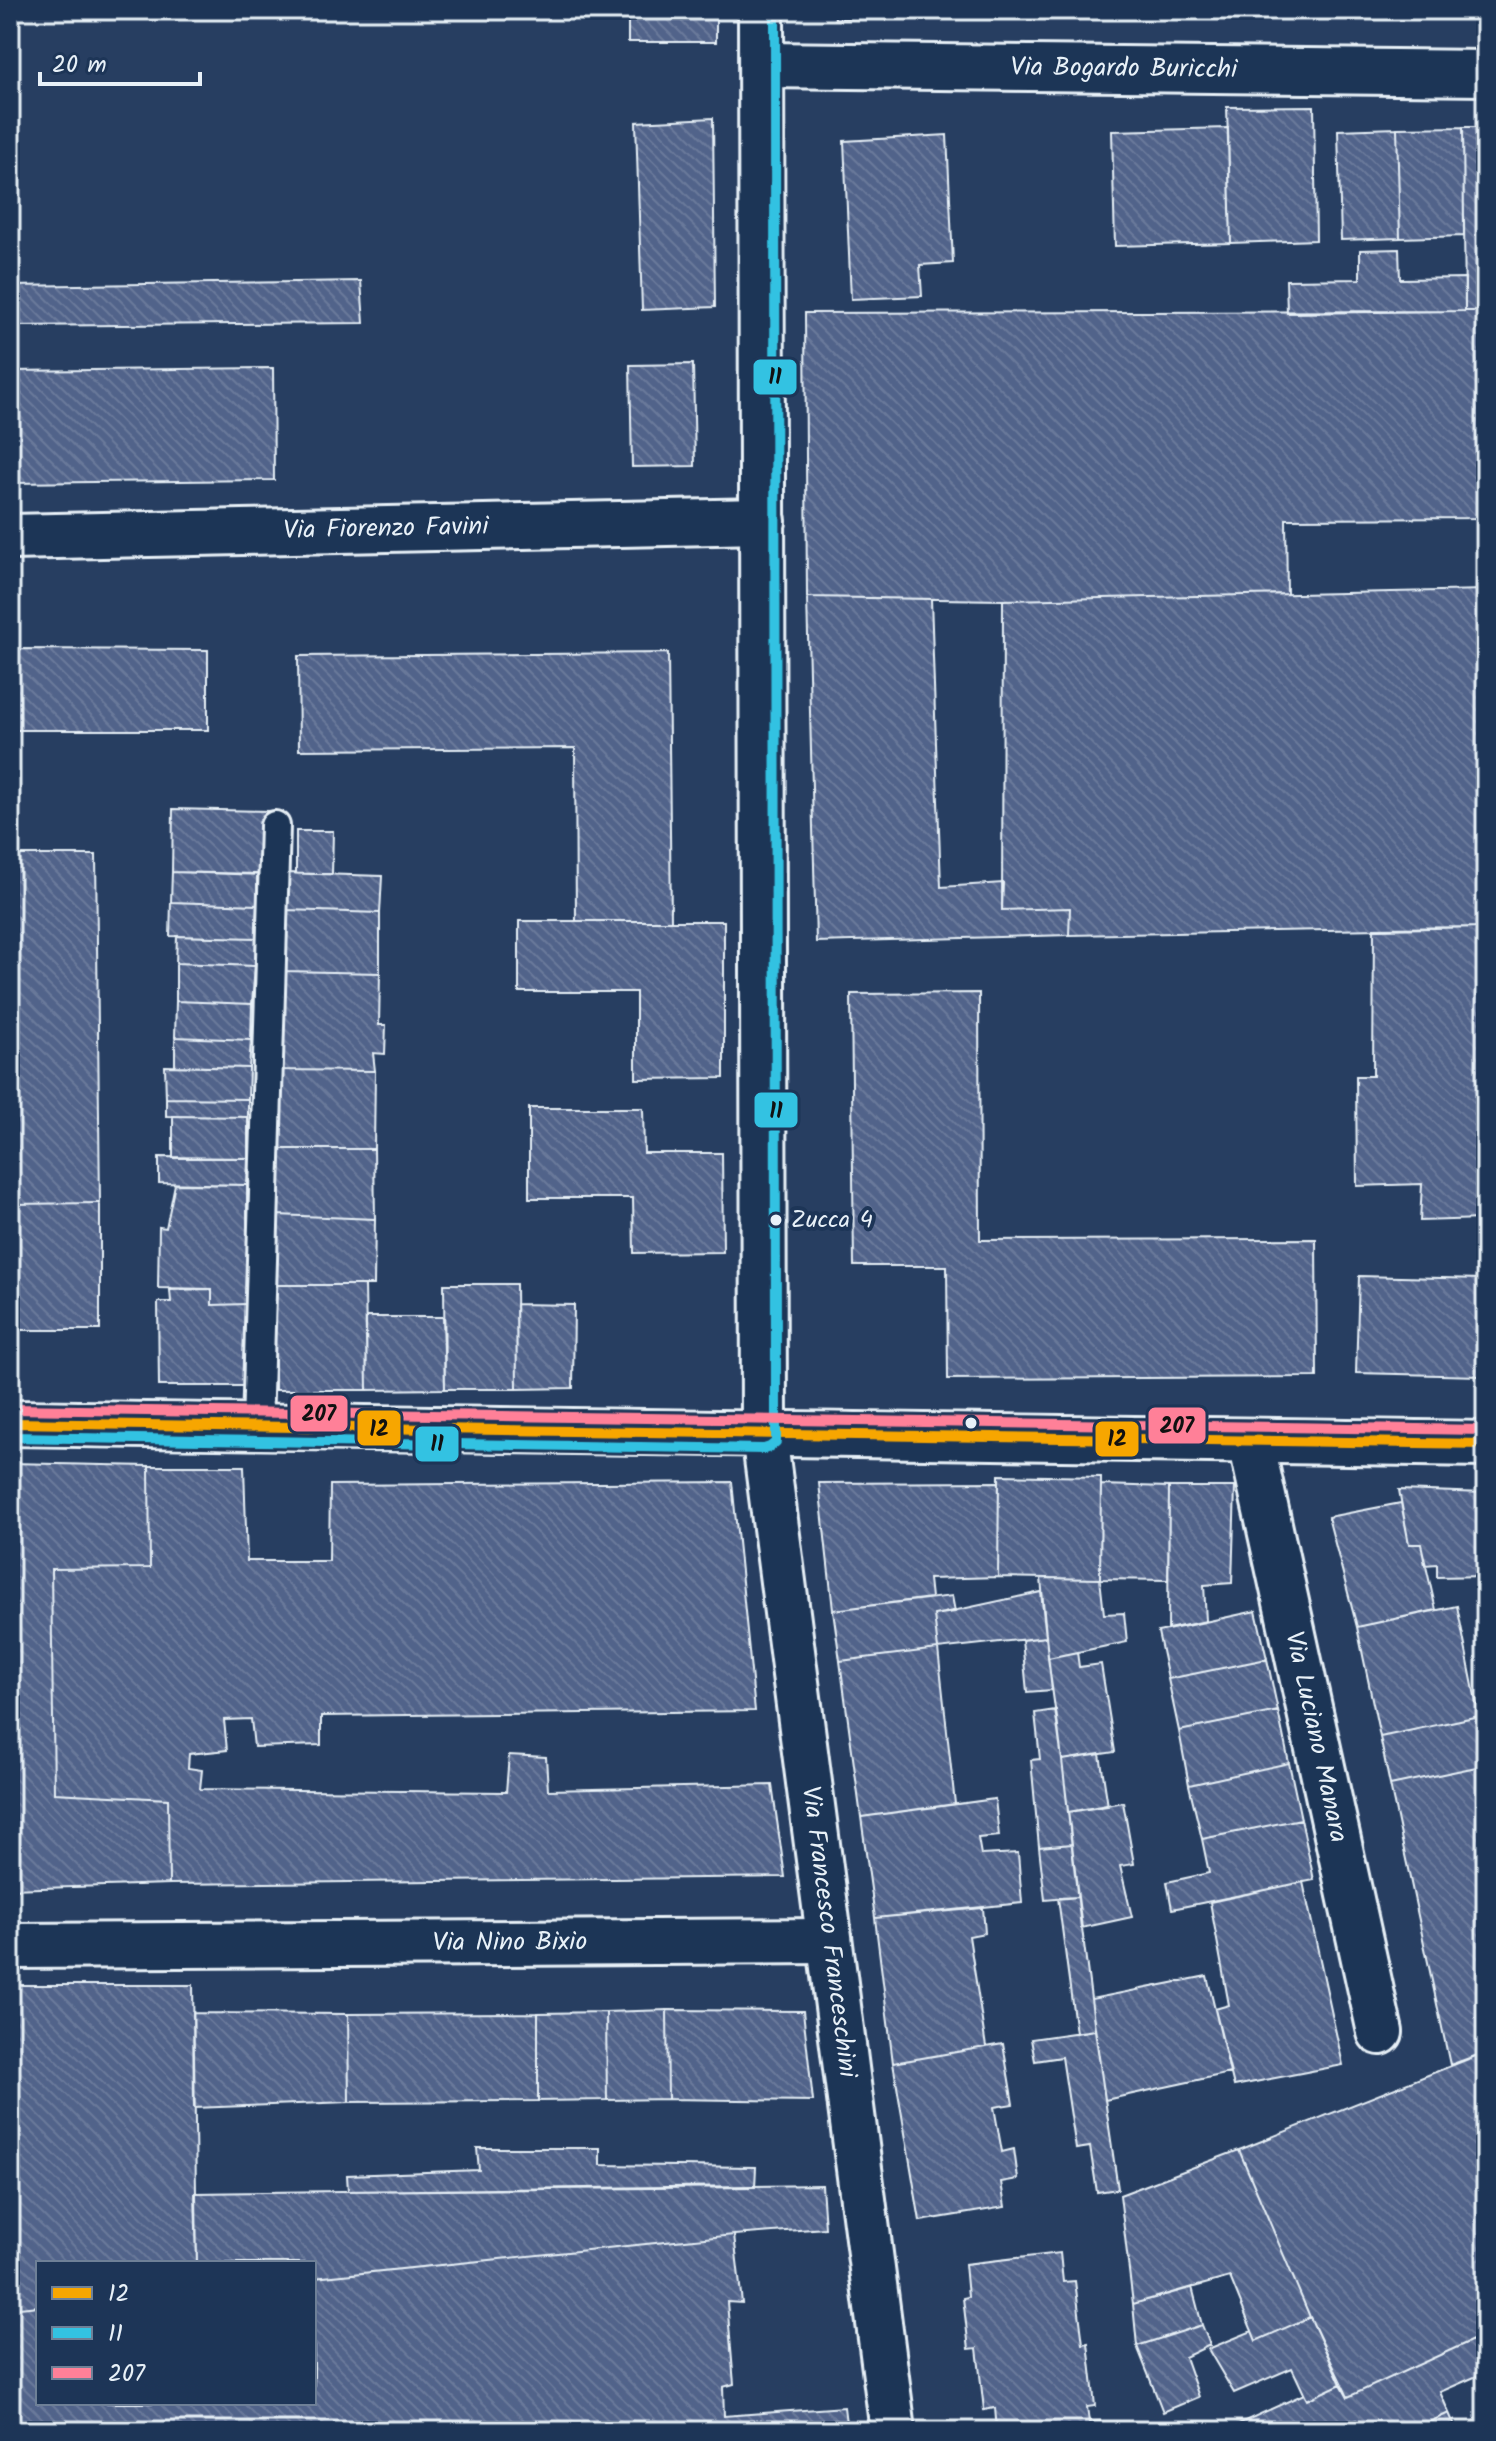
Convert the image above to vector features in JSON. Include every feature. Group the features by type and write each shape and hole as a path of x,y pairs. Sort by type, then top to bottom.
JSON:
{"street":[{"name":"Via Francesco Franceschini","path":"761,10 764,1435 893,2431"},
{"name":"Via Bogardo Buricchi","path":"762,65 1486,73"},
{"name":"Via Fiorenzo Favini","path":"10,537 763,521"},
{"path":"10,1423 1486,1444"},
{"name":"Via Luciano Manara","path":"1251,1442 1380,2032"},
{"name":"Via Nino Bixio","path":"10,1946 828,1941"}],"lane":[{"path":"257,1427 275,826"}],"building":[{"path":"628,10 716,10 716,42 628,42"},
{"path":"834,10 1137,10 835,19"},
{"path":"1486,10 1486,12 1442,11"},
{"path":"1314,106 1316,240 1231,243 1227,107"},
{"path":"713,118 715,307 642,310 636,122"},
{"path":"1463,127 1464,236 1400,238 1397,128"},
{"path":"1463,127 1486,127 1486,311 1465,311"},
{"path":"1228,128 1231,243 1115,246 1112,131"},
{"path":"1397,128 1400,238 1341,240 1338,130"},
{"path":"947,135 953,263 920,265 922,296 851,299 844,141"},
{"path":"1399,249 1400,279 1465,278 1465,311 1287,313 1286,280 1360,279 1360,250"},
{"path":"361,281 364,323 10,326 10,286"},
{"path":"1486,311 1486,518 1286,519 1287,594 1003,600 807,597 805,313"},
{"path":"693,364 695,466 632,467 630,365"},
{"path":"273,368 274,480 10,483 10,371"},
{"path":"1486,590 1486,927 1069,935 1070,908 1002,910 1003,600"},
{"path":"807,597 931,599 941,887 1003,883 1002,910 1070,908 1069,935 816,942"},
{"path":"10,649 208,650 208,730 10,730"},
{"path":"668,653 671,921 576,921 575,748 299,750 298,656"},
{"path":"173,809 270,811 268,875 172,872"},
{"path":"296,831 333,831 332,874 296,874"},
{"path":"10,855 96,855 100,1203 10,1204"},
{"path":"172,872 257,874 257,905 171,902"},
{"path":"287,873 382,876 380,913 286,910"},
{"path":"171,902 257,905 256,938 170,936"},
{"path":"286,910 380,913 380,973 283,971"},
{"path":"519,921 724,921 724,1078 636,1079 636,992 519,992"},
{"path":"1486,927 1486,1376 1481,1376 1482,1219 1420,1221 1422,1184 1357,1186 1356,1076 1373,1076 1374,928"},
{"path":"177,936 256,938 255,966 176,963"},
{"path":"176,963 255,966 252,1004 176,1001"},
{"path":"283,971 380,973 379,1025 386,1025 385,1054 373,1053 375,1071 280,1070"},
{"path":"979,993 980,1240 1316,1239 1317,1377 948,1379 947,1266 854,1266 851,994"},
{"path":"176,1001 252,1004 251,1040 175,1037"},
{"path":"175,1037 251,1040 249,1068 175,1066"},
{"path":"165,1066 249,1068 248,1099 166,1098"},
{"path":"280,1070 375,1071 374,1149 279,1149"},
{"path":"166,1098 248,1099 248,1117 166,1116"},
{"path":"529,1108 643,1108 644,1153 722,1153 723,1252 634,1253 633,1198 529,1198"},
{"path":"173,1116 248,1117 248,1158 173,1158"},
{"path":"279,1149 374,1149 375,1219 277,1215"},
{"path":"159,1157 248,1158 247,1185 159,1183"},
{"path":"175,1184 247,1185 247,1304 212,1305 212,1289 158,1288 159,1227 166,1228"},
{"path":"100,1203 100,1330 10,1330 10,1204"},
{"path":"277,1215 375,1219 374,1285 275,1285"},
{"path":"1359,1276 1482,1279 1481,1376 1356,1373"},
{"path":"444,1284 516,1284 517,1389 445,1389"},
{"path":"275,1285 365,1285 367,1390 275,1390"},
{"path":"212,1289 212,1305 247,1304 244,1386 159,1386 158,1302 171,1302 170,1290"},
{"path":"516,1304 574,1305 573,1388 517,1389"},
{"path":"366,1317 443,1317 445,1389 367,1390"},
{"path":"10,1463 149,1466 150,1568 51,1569 54,1793 168,1799 169,1884 10,1889"},
{"path":"149,1466 244,1466 247,1561 329,1561 330,1485 732,1482 755,1711 321,1716 321,1745 254,1747 251,1719 224,1720 227,1750 189,1754 188,1768 202,1770 200,1789 506,1792 509,1755 546,1757 548,1790 772,1785 785,1877 169,1884 168,1799 54,1793 51,1569 150,1568"},
{"path":"999,1475 1101,1477 1100,1579 998,1577"},
{"path":"999,1482 998,1577 929,1579 931,1598 833,1610 819,1483"},
{"path":"1101,1485 1169,1487 1168,1580 1100,1579"},
{"path":"1169,1487 1235,1487 1232,1583 1204,1585 1206,1621 1168,1629"},
{"path":"1399,1490 1486,1493 1486,1576 1437,1577 1437,1564 1425,1565 1421,1544 1409,1544"},
{"path":"1401,1503 1409,1544 1421,1544 1436,1610 1357,1627 1328,1517"},
{"path":"1041,1578 1100,1579 1104,1614 1124,1613 1127,1642 1048,1658"},
{"path":"1041,1592 1046,1637 938,1649 934,1615"},
{"path":"952,1596 955,1612 934,1615 938,1649 840,1661 833,1610"},
{"path":"1457,1606 1479,1716 1380,1737 1357,1627"},
{"path":"1256,1611 1267,1659 1168,1679 1158,1632"},
{"path":"1046,1637 1052,1690 1027,1692 1022,1640"},
{"path":"938,1649 955,1804 861,1817 840,1661"},
{"path":"1077,1652 1079,1667 1101,1664 1115,1752 1062,1760 1048,1658"},
{"path":"1267,1659 1278,1711 1179,1731 1168,1679"},
{"path":"1056,1710 1072,1844 1039,1847 1031,1760 1040,1759 1035,1713"},
{"path":"1278,1711 1289,1763 1189,1785 1179,1731"},
{"path":"1479,1716 1486,1765 1390,1785 1380,1737"},
{"path":"1100,1754 1108,1806 1068,1812 1062,1760"},
{"path":"1289,1763 1301,1819 1202,1839 1189,1785"},
{"path":"1486,1765 1486,2052 1450,2065 1390,1785"},
{"path":"995,1799 999,1836 978,1838 981,1855 1018,1853 1022,1903 875,1918 861,1817"},
{"path":"1123,1802 1134,1864 1120,1866 1132,1917 1081,1928 1068,1812"},
{"path":"1301,1819 1314,1880 1172,1909 1167,1882 1209,1873 1202,1839"},
{"path":"1072,1844 1078,1897 1045,1900 1039,1847"},
{"path":"1303,1882 1343,2065 1234,2086 1215,2009 1229,2005 1210,1902"},
{"path":"1078,1897 1095,2030 1076,2033 1058,1898"},
{"path":"983,1908 985,1933 969,1936 986,2047 893,2063 875,1918"},
{"path":"1207,1976 1230,2073 1105,2100 1091,1999"},
{"path":"10,1985 193,1985 197,2261 36,2261 36,2306 10,2309"},
{"path":"667,2010 803,2011 813,2101 668,2099"},
{"path":"667,2010 668,2099 607,2100 606,2012"},
{"path":"606,2012 607,2100 538,2101 538,2013"},
{"path":"193,2013 348,2014 349,2102 194,2108"},
{"path":"538,2013 538,2101 349,2102 348,2014"},
{"path":"1095,2030 1118,2189 1097,2192 1090,2147 1076,2149 1062,2057 1035,2061 1031,2039"},
{"path":"1003,2044 1013,2104 994,2107 1002,2152 1014,2149 1018,2179 1001,2182 1005,2207 920,2221 893,2063"},
{"path":"1486,2052 1486,2334 1348,2397 1310,2317 1239,2150"},
{"path":"477,2148 600,2148 600,2165 756,2167 755,2187 348,2191 347,2175 479,2170"},
{"path":"1239,2150 1310,2317 1256,2341 1230,2277 1133,2304 1120,2195"},
{"path":"822,2185 825,2228 316,2278 316,2261 197,2261 195,2193"},
{"path":"734,2235 742,2303 727,2302 734,2384 723,2387 724,2416 844,2407 847,2431 10,2431 10,2309 36,2306 36,2405 316,2405 316,2278"},
{"path":"1060,2253 1063,2282 1075,2281 1083,2344 1088,2343 1095,2406 1087,2407 1089,2422 1100,2421 1101,2431 997,2431 995,2408 984,2410 977,2348 969,2349 963,2298 968,2297 965,2264"},
{"path":"1192,2287 1202,2325 1137,2346 1133,2304"},
{"path":"1310,2317 1341,2384 1307,2400 1292,2368 1234,2393 1208,2349 1252,2331 1256,2341"},
{"path":"1202,2325 1210,2345 1185,2357 1199,2397 1163,2412 1137,2346"},
{"path":"1486,2334 1486,2372 1440,2392 1449,2413 1410,2431 1362,2431 1356,2420 1329,2431 1223,2431 1304,2394 1307,2400 1341,2384 1348,2397"},
{"path":"1449,2413 1457,2431 1410,2431"}],"transit line":[{"name":"11","path":"10,1437 764,1449 776,1442 775,10"},
{"name":"207","path":"10,1409 1486,1430"},
{"name":"12","path":"10,1423 1486,1444"}],"place":[{"name":"Zucca 4","path":"776,1220"}]}
